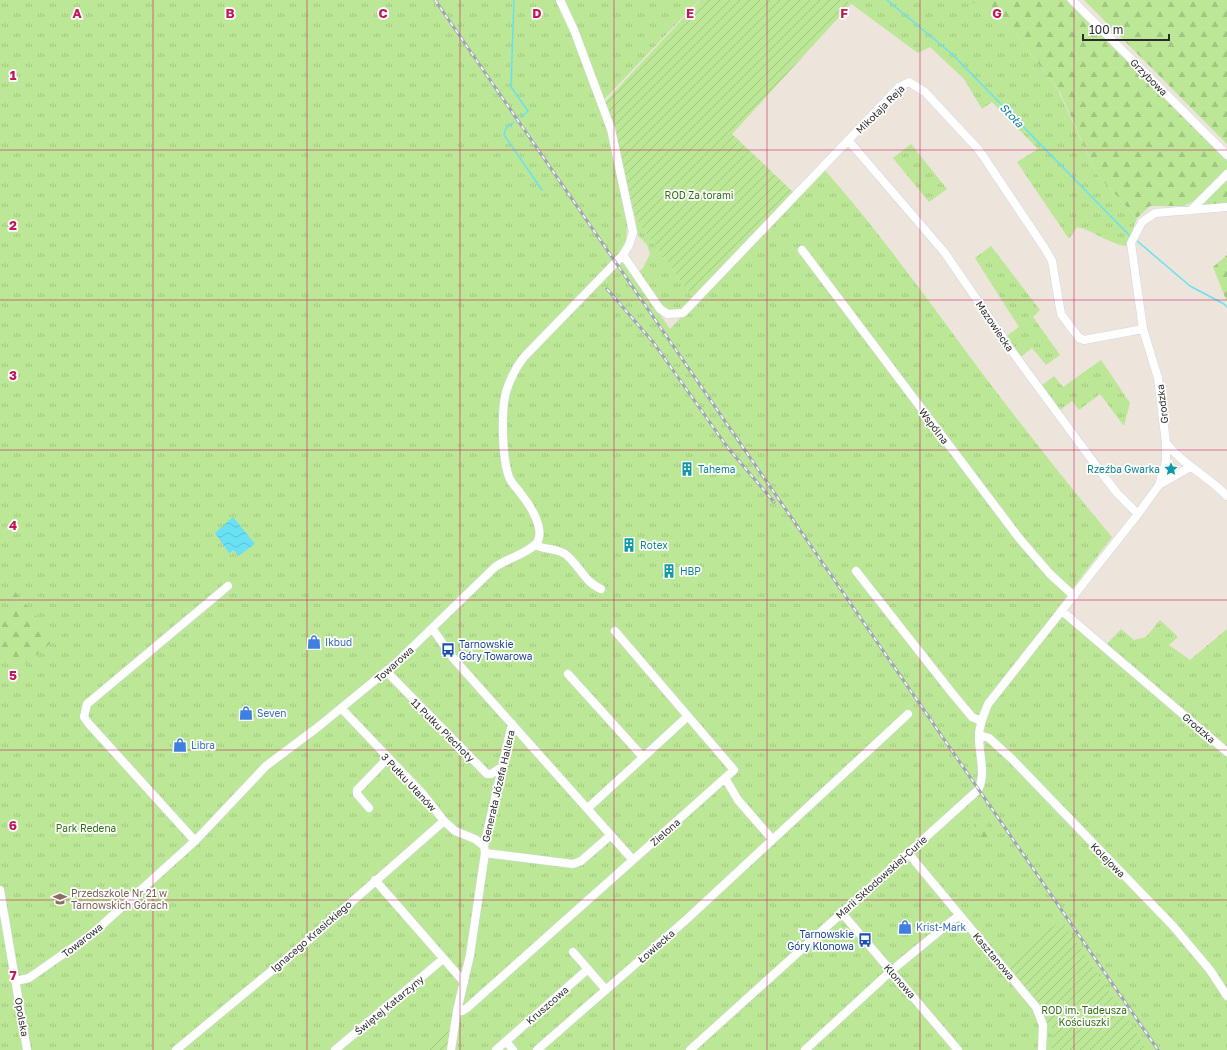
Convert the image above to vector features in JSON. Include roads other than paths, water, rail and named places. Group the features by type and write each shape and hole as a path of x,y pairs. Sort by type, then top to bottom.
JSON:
{"street":[{"path":"560,0 574,30 611,129 633,232 623,255 529,350 514,373 506,392 504,425 507,472 510,479 526,501 539,528 539,537 535,545 544,550 557,551 564,554 592,584 601,589"},
{"name":"Grzybowa","path":"1072,0 1227,155"},
{"name":"Mikołaja Reja","path":"623,255 660,309 668,314 683,313 848,140 903,84 909,82 918,86 979,150 1044,247 1052,261 1061,314 1079,338 1084,340 1143,329"},
{"name":"Mazowiecka","path":"848,140 945,253 1014,354 1103,475 1117,493 1138,514"},
{"path":"1191,210 1227,174"},
{"name":"Grodzka","path":"979,735 981,721 988,704 1138,514 1159,485 1165,467 1166,443 1158,378 1143,329 1131,250 1133,237 1142,222 1155,213 1227,207"},
{"name":"Wspólna","path":"802,250 1014,532 1040,562 1074,596"},
{"path":"1166,443 1181,460 1190,467 1203,473 1227,496"},
{"path":"1159,485 1190,467"},
{"name":"Towarowa","path":"16,981 29,978 92,934 195,841 266,766 386,671 494,568 535,545"},
{"path":"856,571 972,717 981,721"},
{"path":"195,841 89,724 84,717 84,711 87,704 228,586"},
{"name":"Grodzka","path":"1062,610 1227,752"},
{"name":"Generała Józefa Hallera","path":"432,628 453,658 511,727 484,850 464,982 457,1011 451,1050"},
{"path":"615,631 734,770 726,778 738,800 772,839"},
{"name":"11 Pułku Piechoty","path":"386,671 487,774 491,774 503,766"},
{"path":"568,674 643,757"},
{"name":"3 Pułku Ułanów","path":"341,708 422,793 444,821 455,831 475,839 484,850"},
{"name":"Łowiecka","path":"537,1050 687,919 908,714"},
{"path":"588,808 688,716"},
{"path":"511,727 588,808 633,860"},
{"name":"Marii Skłodowskiej-Curie","path":"690,1050 841,912 978,790 982,779 979,735"},
{"name":"Kolejowa","path":"979,735 989,738 1012,759 1173,926 1210,970 1227,996"},
{"path":"369,808 357,794 357,790 388,758"},
{"name":"Zielona","path":"457,1011 462,1011 467,1008 512,970 726,778"},
{"name":"Ignacego Krasickiego","path":"176,1050 298,949 444,821"},
{"name":"Generała Józefa Hallera","path":"484,850 573,864 581,861 611,835"},
{"name":"Kasztanowa","path":"908,853 1036,1007 1043,1025 1042,1050"},
{"path":"375,880 464,982"},
{"name":"Opolska","path":"0,890 27,1050"},
{"name":"Klonowa","path":"841,912 958,1050"},
{"path":"805,1050 891,971 959,915"},
{"path":"573,952 606,990"},
{"name":"Świętej Katarzyny","path":"335,1050 443,959"},
{"name":"Kruszcowa","path":"496,1050 588,969"},
{"path":"506,1041 513,1050"}],"water":[{"path":"233,517 255,544 238,556 234,550 229,553 215,533"}],"waterway":[{"path":"514,0 511,87 528,111 521,117"},
{"name":"Stoła","path":"887,0 952,54 1131,237"},
{"path":"514,122 506,128 504,135 542,190"},
{"name":"Stoła","path":"1136,240 1190,286 1227,307"}],"railway":[{"path":"435,0 1158,1050"},
{"path":"607,289 653,342 728,448 774,502"}],"place":[{"name":"Tahema","path":"687,469"},
{"name":"Rzeźba Gwarka","path":"1171,469"},
{"name":"Rotex","path":"629,545"},
{"name":"HBP","path":"669,571"},
{"name":"Ikbud","path":"314,642"},
{"name":"Tarnowskie Góry Towarowa","path":"448,650"},
{"name":"Seven","path":"246,713"},
{"name":"Libra","path":"180,745"},
{"name":"Przedszkole Nr 21 w Tarnowskich Górach","path":"60,899"},
{"name":"Krist-Mark","path":"905,927"},
{"name":"Tarnowskie Góry Klonowa","path":"865,940"}],"park label":[{"name":"ROD Za torami","path":"699,195"},
{"name":"Park Redena","path":"86,828"},
{"name":"ROD im. Tadeusza Kościuszki","path":"1084,1016"}]}
